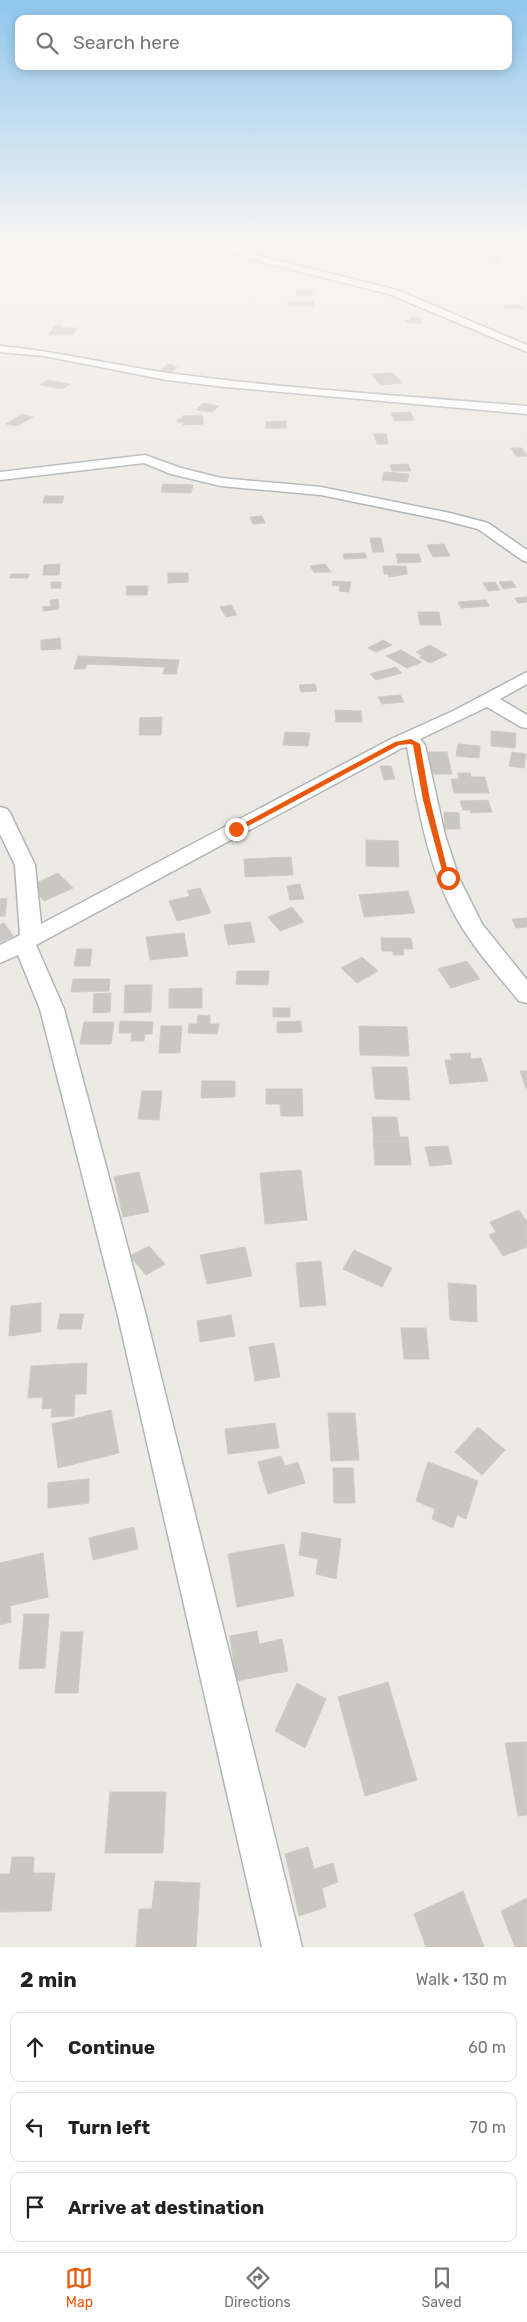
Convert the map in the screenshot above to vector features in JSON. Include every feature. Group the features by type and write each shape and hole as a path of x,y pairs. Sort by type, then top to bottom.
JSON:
{"street":[{"path":"487,332 527,349"},
{"path":"0,349 44,353 167,376 225,383 527,410"},
{"path":"0,476 145,459 176,471 221,482 322,491 386,502 445,516 483,526 527,557"},
{"path":"18,946 398,743 459,715 527,677"},
{"path":"487,699 527,723"},
{"path":"398,743 411,741 416,744 426,800 448,878 464,912 527,995"},
{"path":"0,813 25,864 18,946 52,1009 132,1316 282,1947"}],"building":[{"path":"51,332 75,332 73,335 49,335"},
{"path":"167,364 177,367 173,371 161,370"},
{"path":"393,373 402,383 380,385 371,374"},
{"path":"48,380 70,384 62,389 40,385"},
{"path":"203,403 219,406 213,412 196,410"},
{"path":"410,412 414,420 395,421 391,413"},
{"path":"22,414 33,417 17,426 6,424"},
{"path":"202,415 203,424 183,425 183,422 178,422 178,419 182,419 182,416"},
{"path":"286,421 286,428 266,428 266,422"},
{"path":"374,434 386,434 388,444 377,444"},
{"path":"511,448 522,448 527,456 516,456"},
{"path":"408,464 411,471 392,471 390,465"},
{"path":"384,472 409,474 407,482 382,480"},
{"path":"163,484 193,485 191,493 161,492"},
{"path":"45,496 64,496 62,503 43,503"},
{"path":"262,516 265,523 253,524 250,517"},
{"path":"370,538 381,538 384,552 373,552"},
{"path":"444,544 450,556 433,557 427,545"},
{"path":"365,553 367,558 344,559 343,554"},
{"path":"396,554 419,554 421,562 398,563"},
{"path":"60,564 59,575 43,575 44,565"},
{"path":"325,564 331,572 314,572 310,566"},
{"path":"383,566 406,566 407,574 389,577 388,574 384,574"},
{"path":"168,573 188,573 188,582 168,583"},
{"path":"11,574 29,574 28,578 10,578"},
{"path":"333,581 351,582 349,592 339,591 340,586 332,585"},
{"path":"512,581 516,587 503,589 499,582"},
{"path":"51,582 61,582 61,588 51,588"},
{"path":"495,582 500,590 488,591 483,583"},
{"path":"127,586 148,586 147,595 126,595"},
{"path":"527,597 527,602 518,603 515,598"},
{"path":"58,599 59,609 43,611 43,607 51,606 50,600"},
{"path":"486,600 489,606 461,608 458,602"},
{"path":"231,605 237,615 226,617 220,607"},
{"path":"418,612 439,612 441,625 420,625"},
{"path":"60,638 61,649 41,650 41,640"},
{"path":"383,640 392,645 376,652 368,648"},
{"path":"430,645 447,655 430,663 419,657 423,656 416,652"},
{"path":"401,650 422,662 407,668 386,656"},
{"path":"78,656 179,660 176,674 163,674 165,667 87,664 85,669 74,669"},
{"path":"396,667 402,673 376,680 370,674"},
{"path":"315,684 317,691 301,692 299,685"},
{"path":"400,695 404,702 382,704 378,697"},
{"path":"335,710 361,711 362,722 336,722"},
{"path":"162,717 161,735 139,735 140,718"},
{"path":"491,731 516,733 515,748 491,746"},
{"path":"285,732 310,733 308,746 283,745"},
{"path":"458,744 480,746 479,758 456,756"},
{"path":"426,752 447,752 452,774 430,774"},
{"path":"512,752 526,754 524,768 509,766"},
{"path":"380,766 391,766 395,779 384,780"},
{"path":"458,773 470,773 471,777 485,777 489,793 454,793 451,779 459,779"},
{"path":"488,800 492,812 471,813 470,810 463,810 460,801"},
{"path":"444,812 459,813 460,829 445,829"},
{"path":"366,840 398,841 399,867 366,866"},
{"path":"291,857 293,875 245,877 244,859"},
{"path":"58,873 73,888 44,901 30,886"},
{"path":"300,884 304,899 290,900 287,886"},
{"path":"200,888 211,913 177,921 169,901 190,896 187,891"},
{"path":"408,891 415,913 364,917 359,895"},
{"path":"7,898 5,916 0,916 0,899"},
{"path":"292,907 304,922 280,931 268,917"},
{"path":"527,918 527,927 516,928 512,919"},
{"path":"250,922 255,942 228,945 224,925"},
{"path":"4,923 13,936 0,942 0,925"},
{"path":"184,933 188,956 150,960 146,937"},
{"path":"381,938 411,938 413,949 403,949 404,955 393,955 393,951 382,951"},
{"path":"77,949 92,949 90,966 74,966"},
{"path":"362,957 378,971 357,983 341,968"},
{"path":"467,961 480,979 451,988 438,969"},
{"path":"237,971 269,971 268,985 236,984"},
{"path":"73,979 110,979 109,991 71,992"},
{"path":"125,985 152,985 151,1012 124,1013"},
{"path":"202,988 202,1008 169,1008 169,989"},
{"path":"111,993 110,1012 93,1013 94,994"},
{"path":"273,1008 290,1008 290,1017 273,1017"},
{"path":"198,1015 210,1016 210,1024 219,1024 217,1034 188,1033 189,1024 197,1024"},
{"path":"120,1021 153,1022 152,1034 145,1034 144,1041 131,1041 132,1033 119,1033"},
{"path":"301,1021 302,1032 277,1033 277,1022"},
{"path":"84,1022 114,1022 111,1044 80,1044"},
{"path":"161,1026 182,1026 180,1053 159,1053"},
{"path":"359,1026 407,1027 409,1056 360,1055"},
{"path":"470,1053 471,1059 481,1058 488,1081 450,1084 445,1060 452,1060 450,1054"},
{"path":"372,1067 407,1067 410,1100 375,1099"},
{"path":"520,1071 527,1071 527,1088 526,1088"},
{"path":"202,1081 235,1081 235,1097 201,1098"},
{"path":"266,1089 302,1089 303,1116 281,1116 280,1104 266,1104"},
{"path":"142,1091 162,1091 159,1120 138,1119"},
{"path":"372,1117 397,1117 400,1141 374,1141"},
{"path":"373,1137 408,1137 411,1165 375,1165"},
{"path":"448,1146 452,1164 430,1166 425,1147"},
{"path":"301,1170 307,1220 265,1224 260,1173"},
{"path":"139,1172 149,1212 123,1217 114,1177"},
{"path":"519,1210 527,1222 527,1247 503,1256 489,1235 496,1232 490,1222"},
{"path":"149,1246 165,1264 146,1275 130,1256"},
{"path":"245,1247 252,1276 207,1284 200,1255"},
{"path":"354,1250 392,1268 382,1287 343,1269"},
{"path":"321,1261 326,1305 300,1307 296,1263"},
{"path":"448,1283 476,1285 477,1322 450,1320"},
{"path":"41,1303 41,1332 9,1336 11,1306"},
{"path":"60,1314 84,1314 81,1329 57,1329"},
{"path":"231,1315 235,1336 200,1342 197,1321"},
{"path":"401,1328 426,1328 429,1359 404,1359"},
{"path":"274,1343 280,1377 255,1381 249,1347"},
{"path":"87,1363 86,1394 75,1394 74,1416 51,1417 52,1408 42,1409 43,1397 28,1398 31,1366"},
{"path":"111,1410 119,1453 58,1468 52,1424"},
{"path":"328,1413 355,1413 359,1460 331,1461"},
{"path":"275,1423 279,1448 228,1454 225,1429"},
{"path":"478,1427 505,1450 482,1475 455,1452"},
{"path":"281,1456 285,1466 298,1462 305,1483 268,1494 258,1462"},
{"path":"428,1462 478,1481 466,1519 457,1515 453,1528 432,1519 435,1509 416,1501"},
{"path":"333,1468 353,1468 355,1503 334,1503"},
{"path":"89,1479 89,1503 48,1508 48,1483"},
{"path":"134,1527 138,1549 93,1560 89,1538"},
{"path":"302,1532 341,1539 336,1579 316,1574 318,1559 299,1555"},
{"path":"284,1544 294,1596 237,1607 228,1554"},
{"path":"43,1553 48,1597 10,1606 11,1622 0,1625 0,1563"},
{"path":"24,1614 49,1614 45,1668 19,1669"},
{"path":"257,1631 259,1644 282,1639 288,1671 236,1681 230,1636"},
{"path":"61,1632 83,1632 78,1693 55,1693"},
{"path":"388,1682 417,1780 365,1796 338,1697"},
{"path":"297,1683 326,1699 305,1748 275,1731"},
{"path":"527,1742 527,1815 518,1816 505,1743"},
{"path":"110,1792 166,1792 163,1853 105,1853"},
{"path":"308,1847 314,1869 333,1863 338,1882 322,1888 326,1907 299,1916 285,1854"},
{"path":"12,1857 34,1857 33,1873 55,1873 51,1911 0,1912 0,1874 10,1874"},
{"path":"155,1881 200,1883 196,1947 136,1947 139,1909 152,1909"},
{"path":"463,1891 484,1947 426,1947 414,1914"},
{"path":"527,1898 527,1947 515,1947 501,1911"}],"route":[{"path":"236,829 398,743 411,741 416,744 426,800 448,878"}]}
